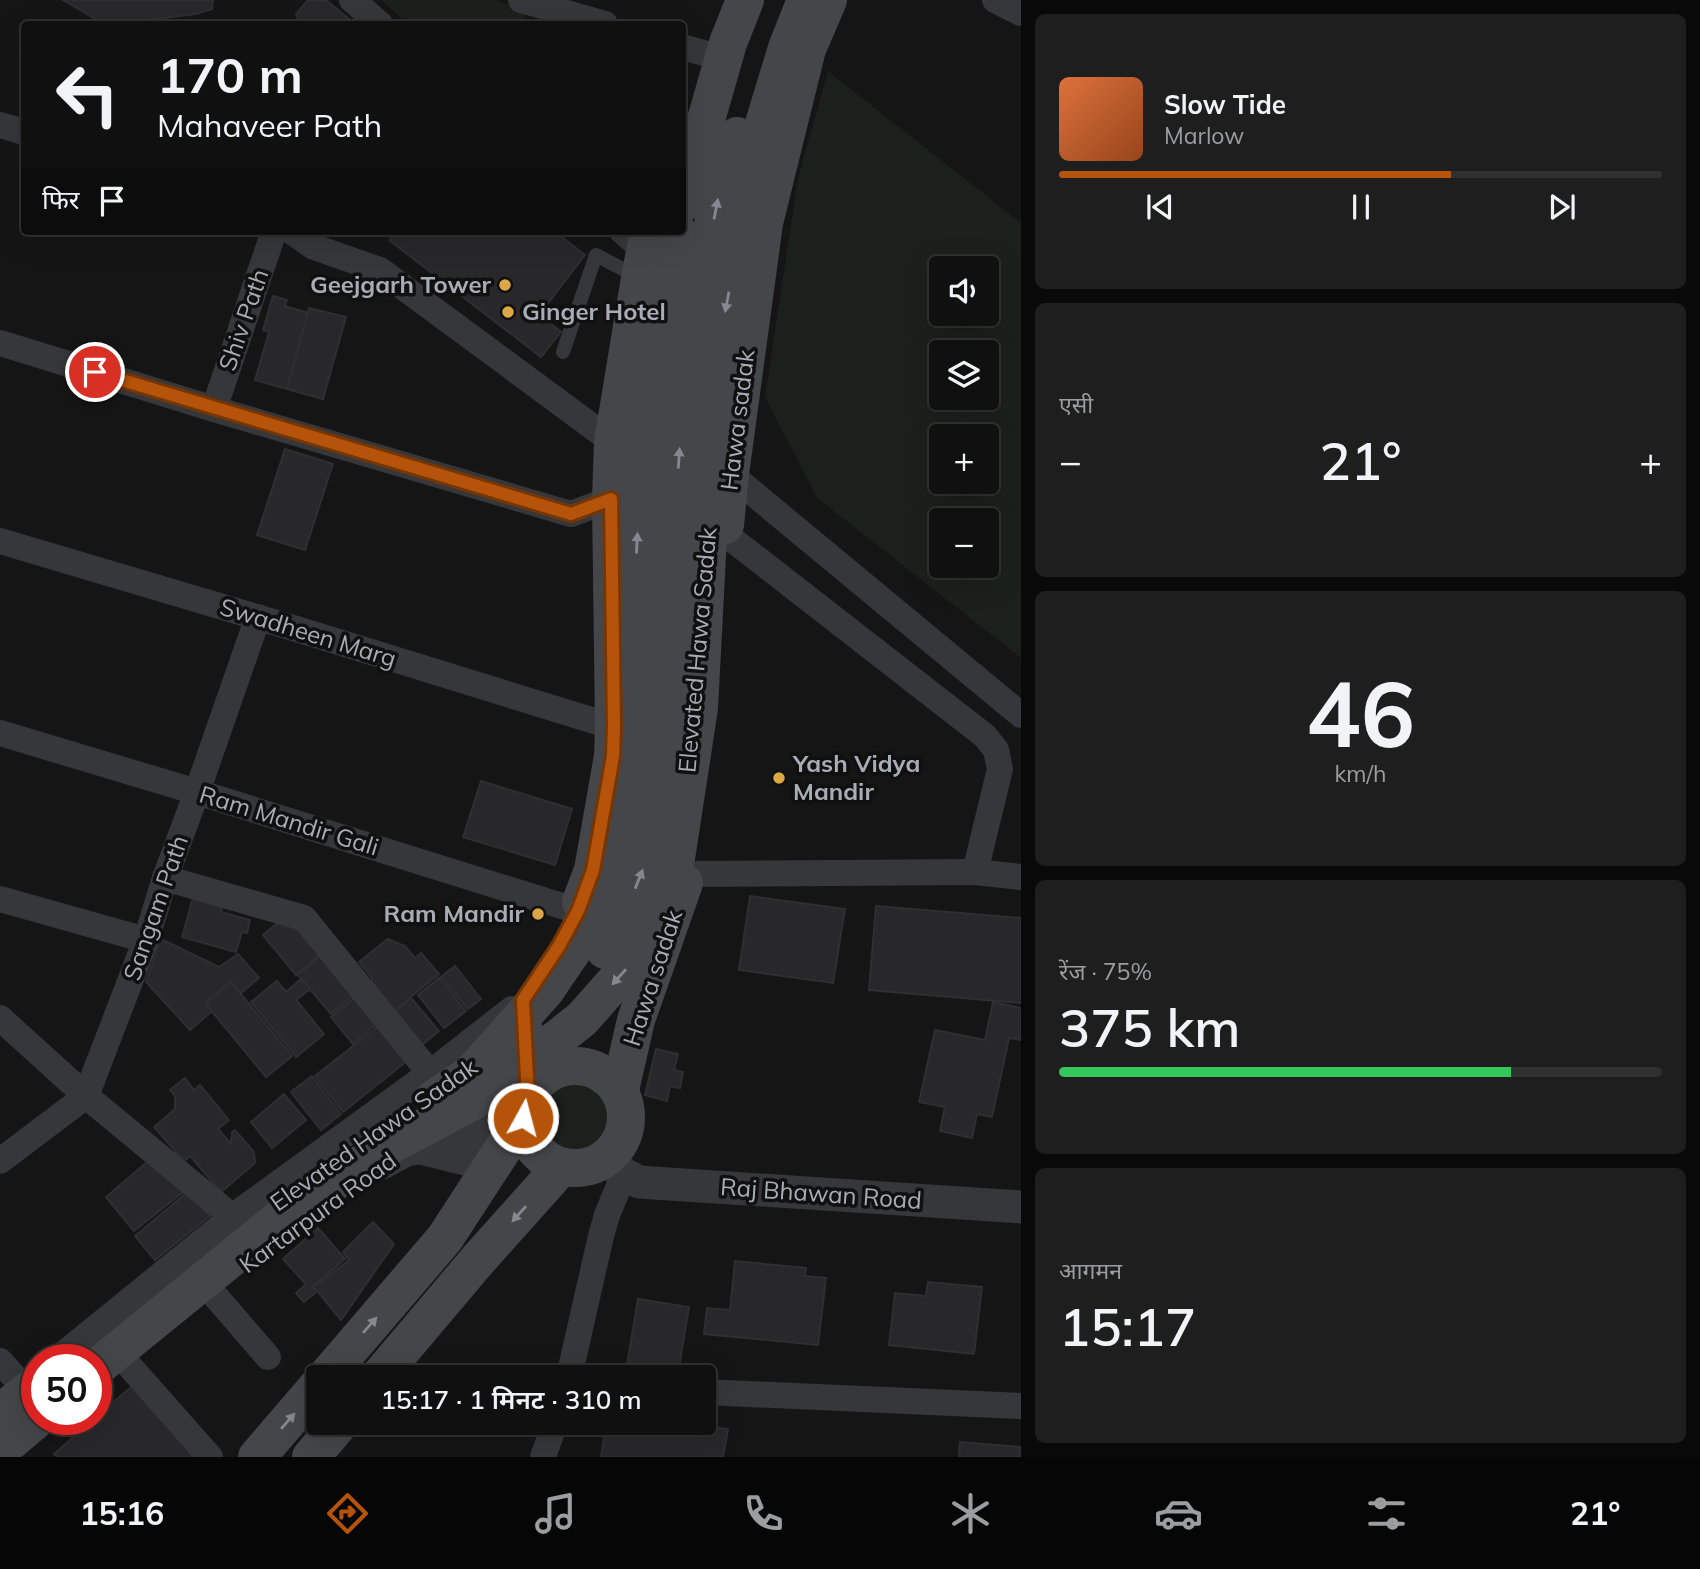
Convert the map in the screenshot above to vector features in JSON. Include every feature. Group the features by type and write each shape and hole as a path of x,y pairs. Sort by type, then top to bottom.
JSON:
{"main road":[{"path":"686,92 693,50 723,0"},
{"path":"686,190 728,43 745,0"},
{"path":"471,1074 571,998 620,929 645,864 657,796 683,387 718,198 774,12 780,0"},
{"name":"Elevated Hawa Sadak","path":"112,1364 288,1212 390,1146 488,1093 582,1019 628,967 673,878 699,708 714,369 756,150 787,48 806,0"},
{"name":"Hawa sadak","path":"620,1090 636,1020 687,874 701,796 730,474 764,223 807,49 828,0"},
{"name":"Elevated Hawa Sadak","path":"90,1344 283,1197 471,1074 545,991 594,919 617,851 630,767 637,544 647,379 676,235"},
{"path":"336,1365 445,1238 493,1166 526,1097 546,1075 561,1068 578,1066 594,1069 608,1077 620,1090 626,1104 624,1134 617,1148 615,1166 577,1169 561,1167 547,1161 534,1149 526,1134 526,1097 523,1000 559,946 578,911 593,870 613,756 613,442 639,247"},
{"path":"613,627 715,635"},
{"path":"389,1365 561,1167"},
{"path":"257,1457 306,1400"},
{"path":"0,1450 21,1424"},
{"path":"311,1457 330,1435"}],"street":[{"path":"352,0 376,21"},
{"path":"521,0 594,21"},
{"path":"995,0 1021,13"},
{"path":"0,125 21,131"},
{"name":"Shiv Path","path":"214,409 273,235"},
{"path":"297,235 314,247 380,270 613,442"},
{"path":"0,343 571,514 611,499"},
{"path":"730,474 1021,715"},
{"path":"724,533 985,736 996,750 1000,769 975,872"},
{"name":"Swadheen Marg","path":"0,541 614,727"},
{"name":"Sangam Path","path":"86,1096 146,940 165,878 258,617"},
{"name":"Ram Mandir Gali","path":"0,733 578,911"},
{"path":"687,874 975,872 1021,877"},
{"path":"165,878 304,918 430,1073 436,1152"},
{"path":"0,899 146,940"},
{"path":"76,1344 232,1217 430,1073 523,1000"},
{"path":"0,1018 86,1096 266,1245"},
{"path":"0,1161 86,1096"},
{"path":"436,1152 526,1097"},
{"name":"Kartarpura Road","path":"112,1364 211,1291 266,1245 388,1159 405,1150 436,1152"},
{"path":"436,1152 493,1166"},
{"path":"572,1365 607,1215 615,1166"},
{"name":"Raj Bhawan Road","path":"615,1166 639,1182 1021,1207"},
{"path":"211,1291 268,1357"},
{"path":"0,1361 21,1385"},
{"path":"112,1366 210,1457"},
{"path":"716,1393 1021,1406"},
{"path":"0,1405 21,1404"},
{"path":"15,1457 24,1435"},
{"path":"543,1457 551,1435"}],"lane":[{"path":"563,352 596,255 639,247"}],"shaded area":[{"path":"381,0 496,0 526,12 524,21 405,21"},
{"path":"828,71 1021,223 1021,658 817,498 765,397 798,178"},
{"path":"577,1075 595,1082 606,1094 611,1107 605,1134 596,1144 583,1150 568,1149 553,1143 547,1139 538,1121 547,1089 558,1080"}],"building":[{"path":"63,0 213,0 212,9 196,14 140,21 99,21"},
{"path":"308,0 326,0 351,21 299,21 296,14"},
{"name":"Geejgarh Tower","path":"393,235 559,235 585,255 539,315 561,332 541,357 389,240"},
{"path":"273,296 287,300 285,306 308,313 287,389 255,380 269,332 263,330"},
{"path":"309,308 346,317 323,399 287,389"},
{"path":"285,449 333,464 305,550 257,535"},
{"path":"481,781 572,809 555,865 463,837"},
{"path":"750,896 845,909 833,983 739,970"},
{"path":"193,898 223,907 221,912 250,920 247,933 242,932 236,952 182,937"},
{"path":"876,906 1021,918 1021,1003 869,990"},
{"path":"283,918 324,951 296,975 263,935"},
{"path":"161,939 219,967 238,954 259,978 241,993 231,982 205,1003 212,1011 190,1030 146,982"},
{"path":"388,939 405,946 415,958 421,953 439,974 387,1016 364,987 373,979 359,962"},
{"path":"323,953 356,993 331,1014 298,975"},
{"path":"455,966 481,999 468,1009 441,977"},
{"path":"439,978 466,1011 444,1028 418,995"},
{"path":"301,979 310,989 296,1000 324,1034 296,1057 251,1002 277,981 286,992"},
{"path":"231,982 292,1056 266,1077 205,1003"},
{"path":"358,995 380,1021 353,1044 331,1017"},
{"path":"411,998 439,1031 417,1049 390,1016"},
{"path":"993,1002 1021,1008 1021,1040 1009,1038 992,1117 977,1114 972,1138 940,1131 945,1107 919,1102 935,1030 985,1040"},
{"path":"380,1025 408,1060 343,1112 315,1076"},
{"path":"656,1049 678,1054 674,1070 683,1072 680,1088 670,1086 667,1101 645,1095"},
{"path":"312,1076 341,1114 321,1130 291,1092"},
{"path":"185,1078 194,1090 200,1085 229,1120 218,1129 231,1144 232,1132 235,1130 254,1152 255,1163 221,1192 190,1156 184,1161 154,1127 175,1109 175,1096 170,1090"},
{"path":"284,1094 306,1120 272,1148 251,1122"},
{"path":"147,1162 183,1192 134,1231 106,1197"},
{"path":"185,1194 196,1199 210,1216 155,1260 135,1236"},
{"path":"373,1222 394,1244 341,1320 314,1287 349,1260 343,1252"},
{"path":"318,1228 345,1259 312,1287 316,1292 304,1302 296,1293 306,1284 283,1259"},
{"path":"735,1261 806,1268 805,1276 826,1278 818,1345 704,1334 707,1308 730,1310"},
{"path":"928,1282 982,1287 974,1354 889,1345 895,1293 926,1296"},
{"path":"638,1299 689,1307 679,1365 627,1365"},
{"path":"136,1383 198,1457 58,1457 54,1454 76,1435 112,1435 112,1403"},
{"path":"716,1427 728,1429 723,1457 601,1457 604,1435 716,1435"},
{"path":"960,1442 1021,1447 1020,1457 959,1457"}],"place":[{"name":"Geejgarh Tower","path":"505,285"},
{"name":"Ginger Hotel","path":"508,312"},
{"name":"Yash Vidya Mandir","path":"779,778"},
{"name":"Ram Mandir","path":"538,914"}],"route":[{"path":"95,372 571,514 611,499 613,756 593,870 586,890 559,946 523,1000 528,1098 523,1118"}]}
